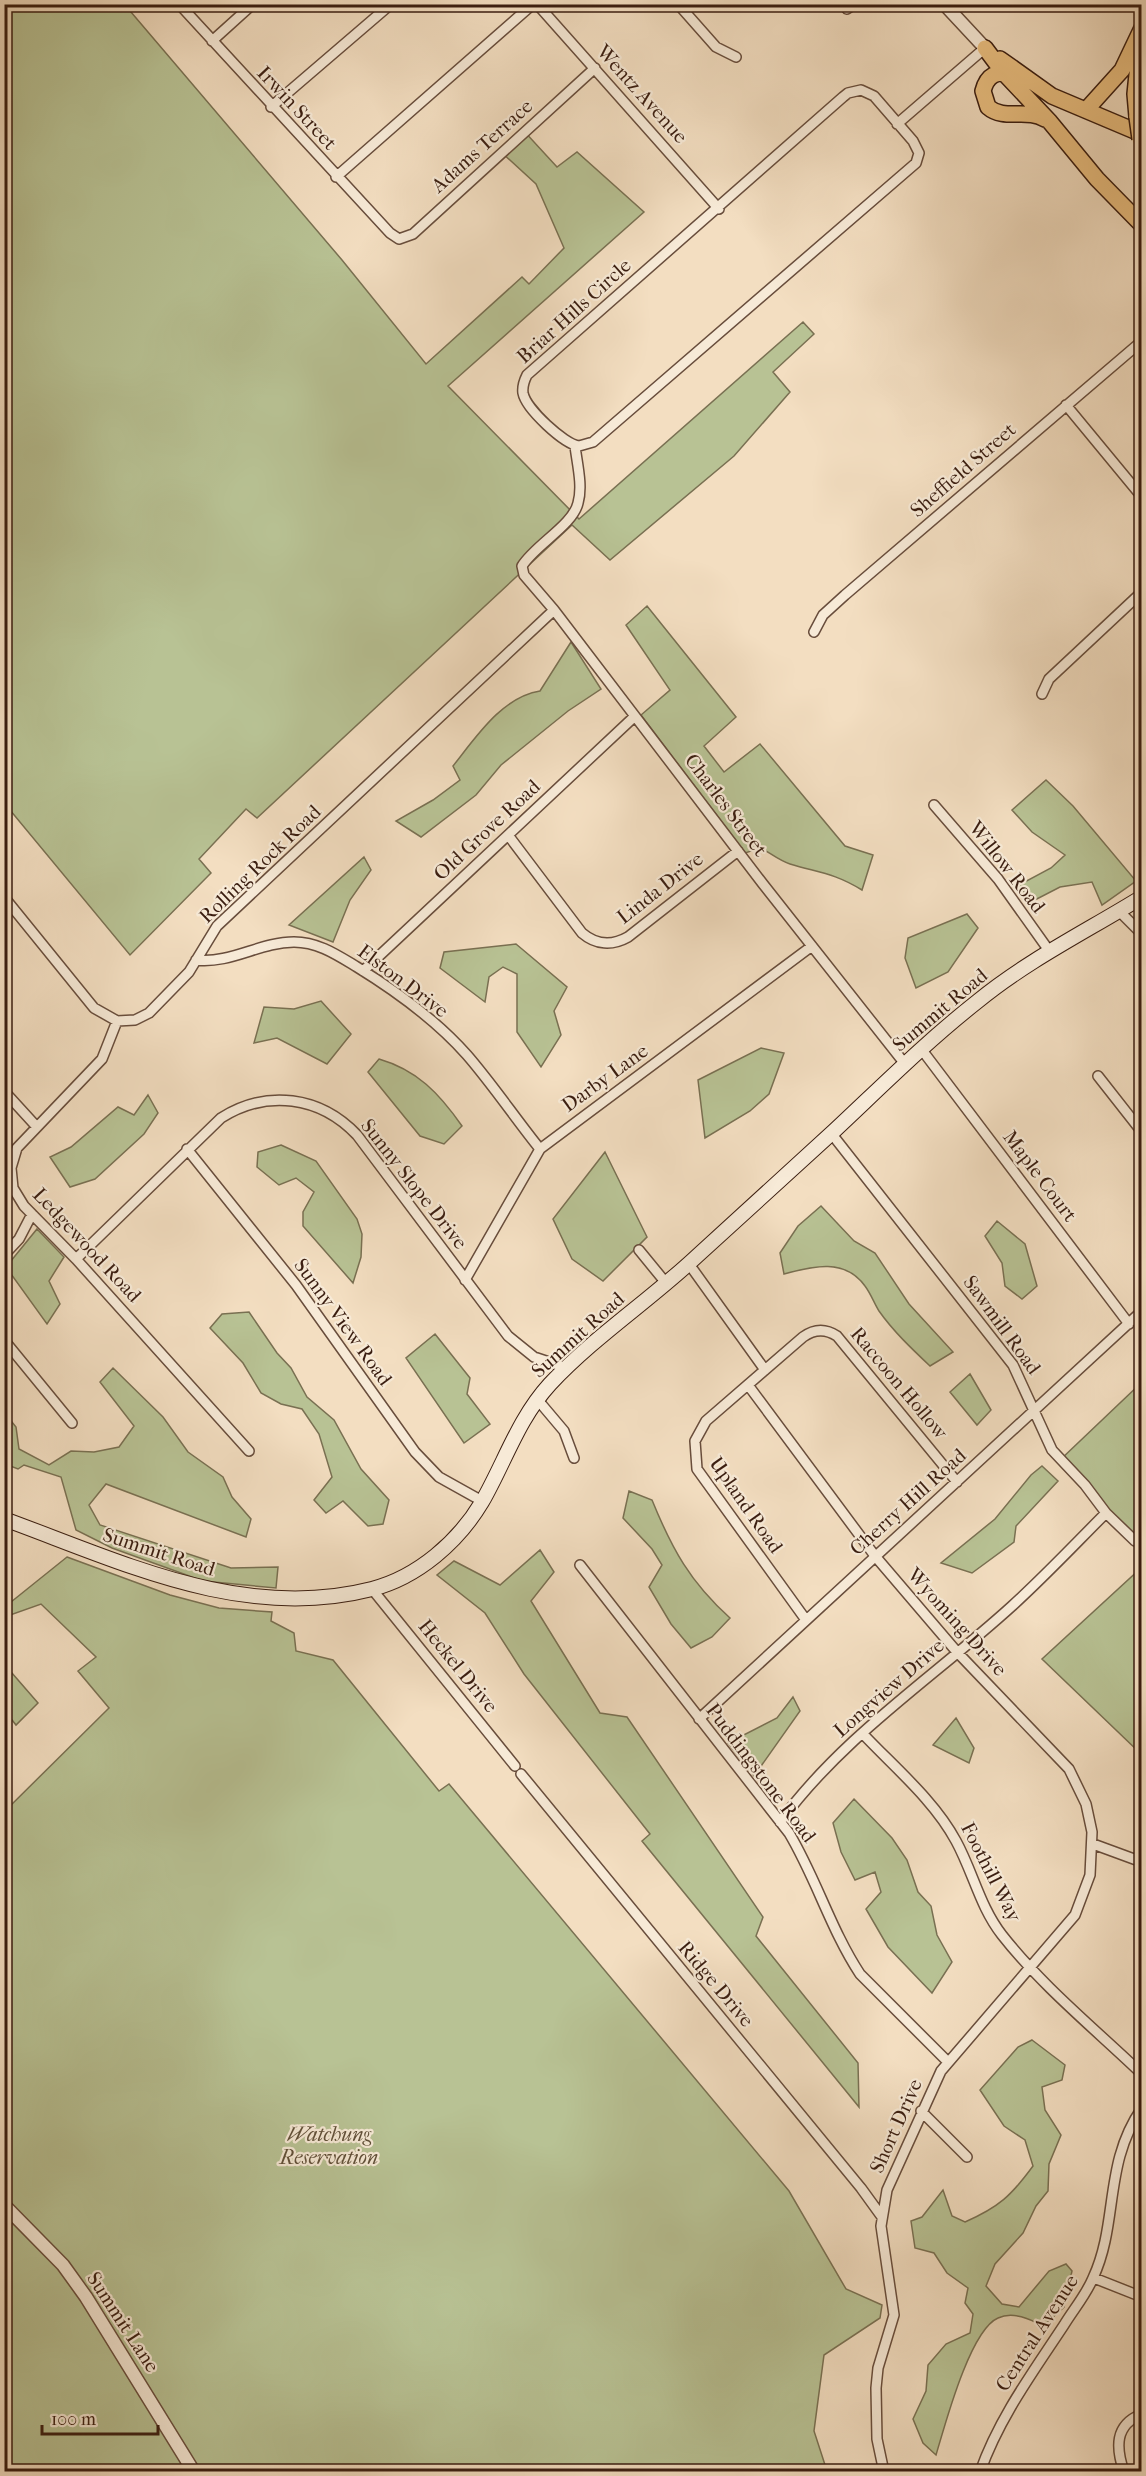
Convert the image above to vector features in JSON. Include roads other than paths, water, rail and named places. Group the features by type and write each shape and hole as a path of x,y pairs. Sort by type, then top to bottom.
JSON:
{"highway":[{"path":"1086,110 1122,70 1142,29"},
{"path":"1141,140 1135,94 1142,29"},
{"path":"985,48 1003,72 1050,122 1097,179 1142,225"},
{"path":"985,48 1052,96"},
{"path":"1050,122 1038,114 1004,114 990,109 984,99 984,86 993,75 1003,72 1086,110 1141,140"}],"main road":[{"name":"Summit Road","path":"4,1519 163,1577 224,1593 280,1599 372,1589 414,1571 433,1558 467,1524 482,1502 524,1417 537,1399 567,1368 689,1264 905,1064 979,1000 1050,952 1142,897"}],"street":[{"name":"Irwin Street","path":"179,4 271,107 390,233"},
{"path":"212,41 253,4"},
{"path":"271,107 391,4"},
{"path":"336,177 535,4"},
{"name":"Wentz Avenue","path":"535,4 719,208"},
{"path":"897,124 985,48 944,4"},
{"path":"682,6 716,47 736,57"},
{"name":"Adams Terrace","path":"390,233 399,239 409,237 595,68"},
{"name":"Briar Hills Circle","path":"861,90 868,92 897,124 917,147 918,158 912,167 593,442 575,446 561,439 525,401 523,389 525,379 848,93 861,90"},
{"name":"Sheffield Street","path":"814,632 823,615 841,598 1142,341"},
{"path":"1066,405 1142,497"},
{"name":"Charles Street","path":"575,446 580,494 578,505 571,516 528,556 522,566 524,575 554,610 905,1064"},
{"path":"1042,694 1049,679 1142,592"},
{"name":"Rolling Rock Road","path":"117,1021 135,1020 149,1013 196,960 217,926 554,610"},
{"name":"Old Grove Road","path":"363,971 635,716"},
{"name":"Willow Road","path":"934,805 998,879 1050,952"},
{"name":"Linda Drive","path":"508,835 582,933 594,941 608,944 628,937 738,850"},
{"path":"4,897 94,1008 117,1021"},
{"path":"1119,911 1142,934"},
{"name":"Elston Drive","path":"196,960 218,961 294,942 324,948 363,971 426,1016 466,1054 540,1149"},
{"name":"Darby Lane","path":"465,1280 540,1149 812,946"},
{"name":"Ledgewood Road","path":"117,1021 102,1059 17,1148 11,1168 13,1188 32,1214 76,1259 249,1451"},
{"name":"Maple Court","path":"922,1050 1129,1324"},
{"path":"1098,1076 1142,1132"},
{"path":"4,1091 36,1126"},
{"name":"Sunny Slope Drive","path":"76,1259 221,1118 250,1104 271,1100 292,1100 323,1109 342,1120 357,1135 465,1280 516,1344 544,1361 567,1368"},
{"name":"Sawmill Road","path":"831,1133 1013,1365 1036,1410 1052,1450 1085,1485 1106,1513 1135,1541"},
{"name":"Sunny View Road","path":"187,1149 296,1285 415,1452 439,1477 482,1502"},
{"path":"4,1255 19,1239 32,1214"},
{"path":"639,1250 666,1283"},
{"path":"689,1264 765,1370"},
{"name":"Cherry Hill Road","path":"699,1719 1142,1311"},
{"name":"Raccoon Hollow","path":"748,1385 807,1334 819,1330 832,1333 957,1482"},
{"path":"4,1340 72,1423"},
{"name":"Wyoming Drive","path":"748,1385 875,1556 957,1653 1069,1769 1086,1804 1093,1844"},
{"name":"Upland Road","path":"748,1385 700,1428 694,1441 694,1460 701,1478 806,1620"},
{"path":"537,1399 564,1431 574,1458"},
{"name":"Longview Drive","path":"780,1822 811,1782 863,1734 1012,1606 1106,1513"},
{"name":"Puddingstone Road","path":"580,1565 780,1822 803,1857 850,1959 860,1974 948,2062"},
{"name":"Heckel Drive","path":"372,1589 515,1767"},
{"name":"Foothill Way","path":"863,1734 946,1823 957,1842 990,1918 1002,1935 1031,1967 1142,2074"},
{"name":"Ridge Drive","path":"521,1774 861,2188 882,2217"},
{"path":"1093,1844 1142,1862"},
{"name":"Short Drive","path":"884,2472 878,2439 876,2388 878,2367 894,2316 882,2239 882,2217 887,2190 921,2111 948,2062 1067,1928 1078,1909 1090,1875 1093,1844"},
{"name":"Central Avenue","path":"980,2472 1000,2423 1094,2278 1107,2225 1116,2165 1128,2131 1142,2108"},
{"path":"921,2111 967,2157"},
{"name":"Summit Lane","path":"4,2205 63,2265 86,2297 195,2472"},
{"path":"1094,2278 1142,2297"},
{"path":"1124,2472 1118,2454 1120,2433 1128,2421 1142,2414"}],"park label":[{"name":"Watchung Reservation","path":"329,2146"}]}
